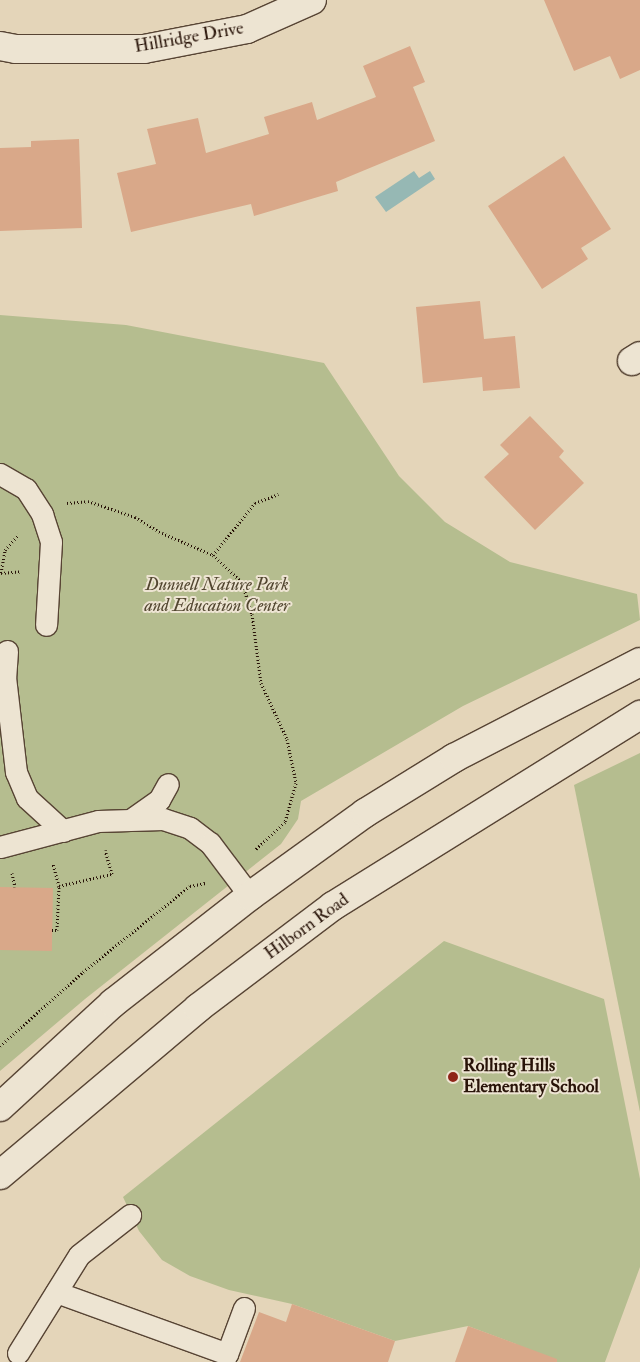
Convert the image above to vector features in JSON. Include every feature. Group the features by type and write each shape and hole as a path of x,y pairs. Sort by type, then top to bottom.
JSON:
{"street":[{"name":"Hillridge Drive","path":"0,46 16,48 144,49 248,30 312,0"},
{"path":"0,1107 113,1003 250,896 365,813 454,758 640,662"},
{"name":"Hilborn Road","path":"0,1175 198,1008 333,906 640,715"}],"lane":[{"path":"0,474 26,489 42,514 51,542 46,625"},
{"path":"7,651 5,678 16,772 27,798 63,831"},
{"path":"133,818 159,800 168,784"},
{"path":"0,847 98,821 133,818 163,819 190,828 210,843 250,896"},
{"path":"18,1353 79,1256 130,1215"},
{"path":"56,1292 227,1354 244,1308"}],"path":[{"path":"213,555 255,503 278,494"},
{"path":"1,573 5,550 21,531 42,514 64,503 88,501 109,506 213,555 242,582 248,596 261,683 287,739 294,763 296,783 285,822 271,838 230,868"},
{"path":"59,886 112,874 98,821"},
{"path":"51,857 59,886 57,930 52,930"},
{"path":"0,1046 83,972 190,886 213,881"}],"green space":[{"name":"Dunnell Nature Park and Education Center","path":"0,315 126,325 324,363 399,476 445,522 510,562 637,594 640,620 463,706 301,801 298,819 281,844 85,999 0,1071"},
{"path":"640,753 640,1112 574,785"},
{"name":"Rolling Hills Elementary School","path":"444,941 604,999 640,1179 640,1267 605,1362 510,1362 516,1344 468,1326 395,1341 292,1304 229,1290 190,1276 162,1260 139,1231 123,1197"}],"water":[{"path":"414,171 419,178 430,171 435,179 386,212 375,197"}],"building":[{"path":"544,0 640,0 640,70 620,79 610,56 574,71"},
{"path":"410,46 425,82 413,87 435,141 336,182 338,191 254,216 251,204 131,232 117,173 156,164 147,129 198,118 206,153 269,134 264,117 312,102 317,120 376,97 363,66"},
{"path":"79,139 82,228 0,231 0,148 31,147 31,141"},
{"path":"564,156 611,229 581,248 588,259 542,289 488,206"},
{"path":"480,301 484,339 515,336 520,388 483,391 482,377 423,383 416,307"},
{"path":"530,416 564,451 559,457 584,483 535,530 484,477 509,454 500,445"},
{"path":"0,887 53,888 52,951 0,950"},
{"path":"292,1304 395,1341 388,1362 240,1362 259,1312 286,1322"},
{"path":"468,1326 557,1359 557,1362 455,1362"}],"place":[{"name":"Rolling Hills Elementary School","path":"453,1077"}]}
